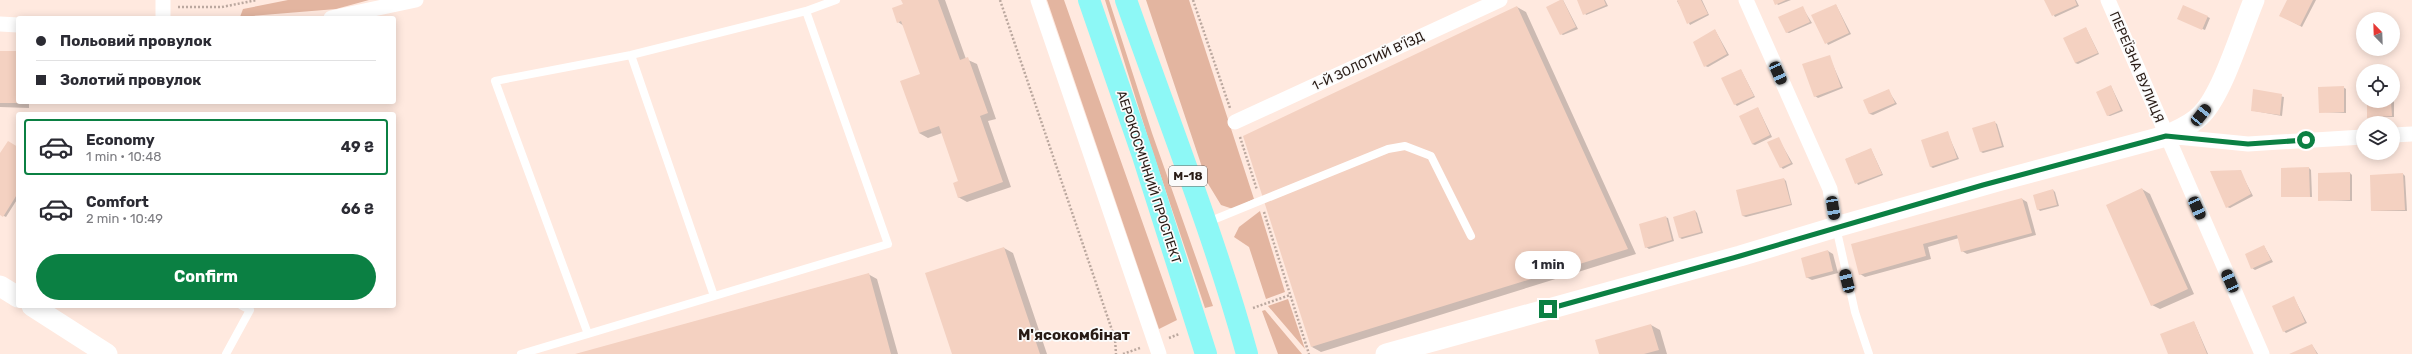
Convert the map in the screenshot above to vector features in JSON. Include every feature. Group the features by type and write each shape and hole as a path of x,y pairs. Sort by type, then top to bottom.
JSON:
{"main road":[{"name":"АЕРОКОСМІЧНИЙ ПРОСПЕКТ","path":"1089,0 1143,156 1206,354"},
{"name":"М-18","path":"1126,0 1205,223 1236,314 1247,354"},
{"path":"1386,354 1430,345 1836,227 2166,136 2187,126 2201,115 2213,101 2254,0"},
{"path":"0,286 16,296"},
{"path":"35,308 106,354"}],"street":[{"path":"340,16 416,0"},
{"path":"1038,0 1156,347"},
{"name":"1-Й ЗОЛОТИЙ В’ЇЗД","path":"1235,122 1500,0"},
{"path":"1746,0 1830,189 1836,227"},
{"name":"ПЕРЕЇЗНА ВУЛИЦЯ","path":"2108,0 2262,354"},
{"path":"0,24 16,25"},
{"path":"2400,135 2412,134"},
{"path":"2166,136 2248,144 2356,137"}],"lane":[{"path":"588,334 495,81 631,55 806,11 836,0"},
{"path":"521,354 888,244 806,11"},
{"path":"631,55 714,296"},
{"path":"1205,223 1388,149 1405,146 1431,156 1471,236"},
{"path":"1836,227 1855,312 1869,354"},
{"path":"226,354 250,310 246,308"}],"path":[{"path":"163,8 222,7 257,0"},
{"path":"1000,0 1115,339 1116,354"},
{"path":"1193,0 1235,122 1309,354"},
{"path":"1252,308 1290,295"},
{"path":"1123,354 1156,347 1182,333"}],"shaded area":[{"path":"288,0 369,0 336,9 252,16 240,16 243,9"},
{"path":"1047,0 1064,0 1177,320 1159,329"},
{"path":"1105,0 1109,0 1152,133 1213,306 1205,308 1149,141"},
{"path":"1146,0 1189,0 1254,199 1233,209 1221,205 1207,182"},
{"path":"1260,211 1285,292 1266,299 1249,247 1234,237 1239,227"},
{"path":"1288,299 1305,349 1268,306"},
{"path":"1265,310 1302,354 1278,354 1262,311"}],"building":[{"path":"901,0 938,0 960,60 968,57 988,113 980,116 1003,182 958,198 953,183 958,181 939,126 919,133 900,81 920,74 901,21 897,23 892,8 903,4"},
{"path":"1563,0 1576,27 1560,35 1546,7"},
{"path":"1577,0 1604,0 1606,5 1583,15"},
{"path":"1677,0 1701,0 1708,14 1687,24"},
{"path":"1773,0 1786,0 1775,5"},
{"path":"2044,0 2075,0 2077,5 2052,16"},
{"path":"2287,0 2313,0 2300,26 2279,16"},
{"path":"1836,4 1849,33 1825,44 1811,15"},
{"path":"2183,5 2208,16 2202,30 2177,19"},
{"path":"1517,6 1628,249 1311,347 1243,136"},
{"path":"1803,6 1810,22 1786,33 1778,17"},
{"path":"2086,27 2098,53 2075,63 2063,38"},
{"path":"1715,29 1727,54 1704,67 1693,42"},
{"path":"0,51 16,51 16,103 0,103"},
{"path":"1830,55 1841,87 1814,97 1802,64"},
{"path":"1741,69 1754,96 1734,105 1721,78"},
{"path":"2111,85 2121,110 2107,116 2096,92"},
{"path":"2344,86 2344,112 2319,113 2318,87"},
{"path":"1889,89 1895,103 1869,114 1863,100"},
{"path":"2253,89 2282,94 2280,115 2251,111"},
{"path":"1758,107 1770,135 1752,144 1739,116"},
{"path":"2367,108 2391,108 2392,116 2367,116"},
{"path":"1995,121 2002,146 1980,152 1972,128"},
{"path":"1948,131 1957,158 1930,167 1921,140"},
{"path":"1779,137 1791,163 1780,168 1767,142"},
{"path":"8,141 16,146 16,196 3,217 0,215 0,153"},
{"path":"1871,148 1882,174 1855,184 1845,159"},
{"path":"2309,167 2310,197 2281,197 2281,168"},
{"path":"2241,170 2251,194 2226,208 2210,171"},
{"path":"2350,172 2350,200 2318,201 2318,173"},
{"path":"2403,173 2405,210 2371,211 2370,175"},
{"path":"1784,178 1791,204 1742,216 1736,190"},
{"path":"2142,188 2188,289 2151,306 2106,205"},
{"path":"2053,189 2057,205 2037,210 2033,195"},
{"path":"2022,198 2032,233 1961,252 1957,235 1923,244 1926,256 1859,275 1851,244"},
{"path":"1695,210 1701,232 1679,238 1673,217"},
{"path":"1666,216 1672,240 1645,248 1639,224"},
{"path":"2264,245 2271,260 2251,269 2245,254"},
{"path":"1004,247 1040,354 952,354 925,273"},
{"path":"1828,250 1833,271 1806,278 1801,258"},
{"path":"869,273 891,354 575,354"},
{"path":"2294,296 2305,322 2283,332 2272,306"},
{"path":"2194,321 2207,354 2168,354 2160,334"},
{"path":"1651,324 1659,350 1644,354 1599,354 1595,340"},
{"path":"2312,344 2317,354 2289,354"}],"district":[{"name":"М'ясокомбінат","path":"1074,335"}],"route":[{"path":"1548,309 1653,281 1983,185 2166,136 2248,144 2306,140"}]}
